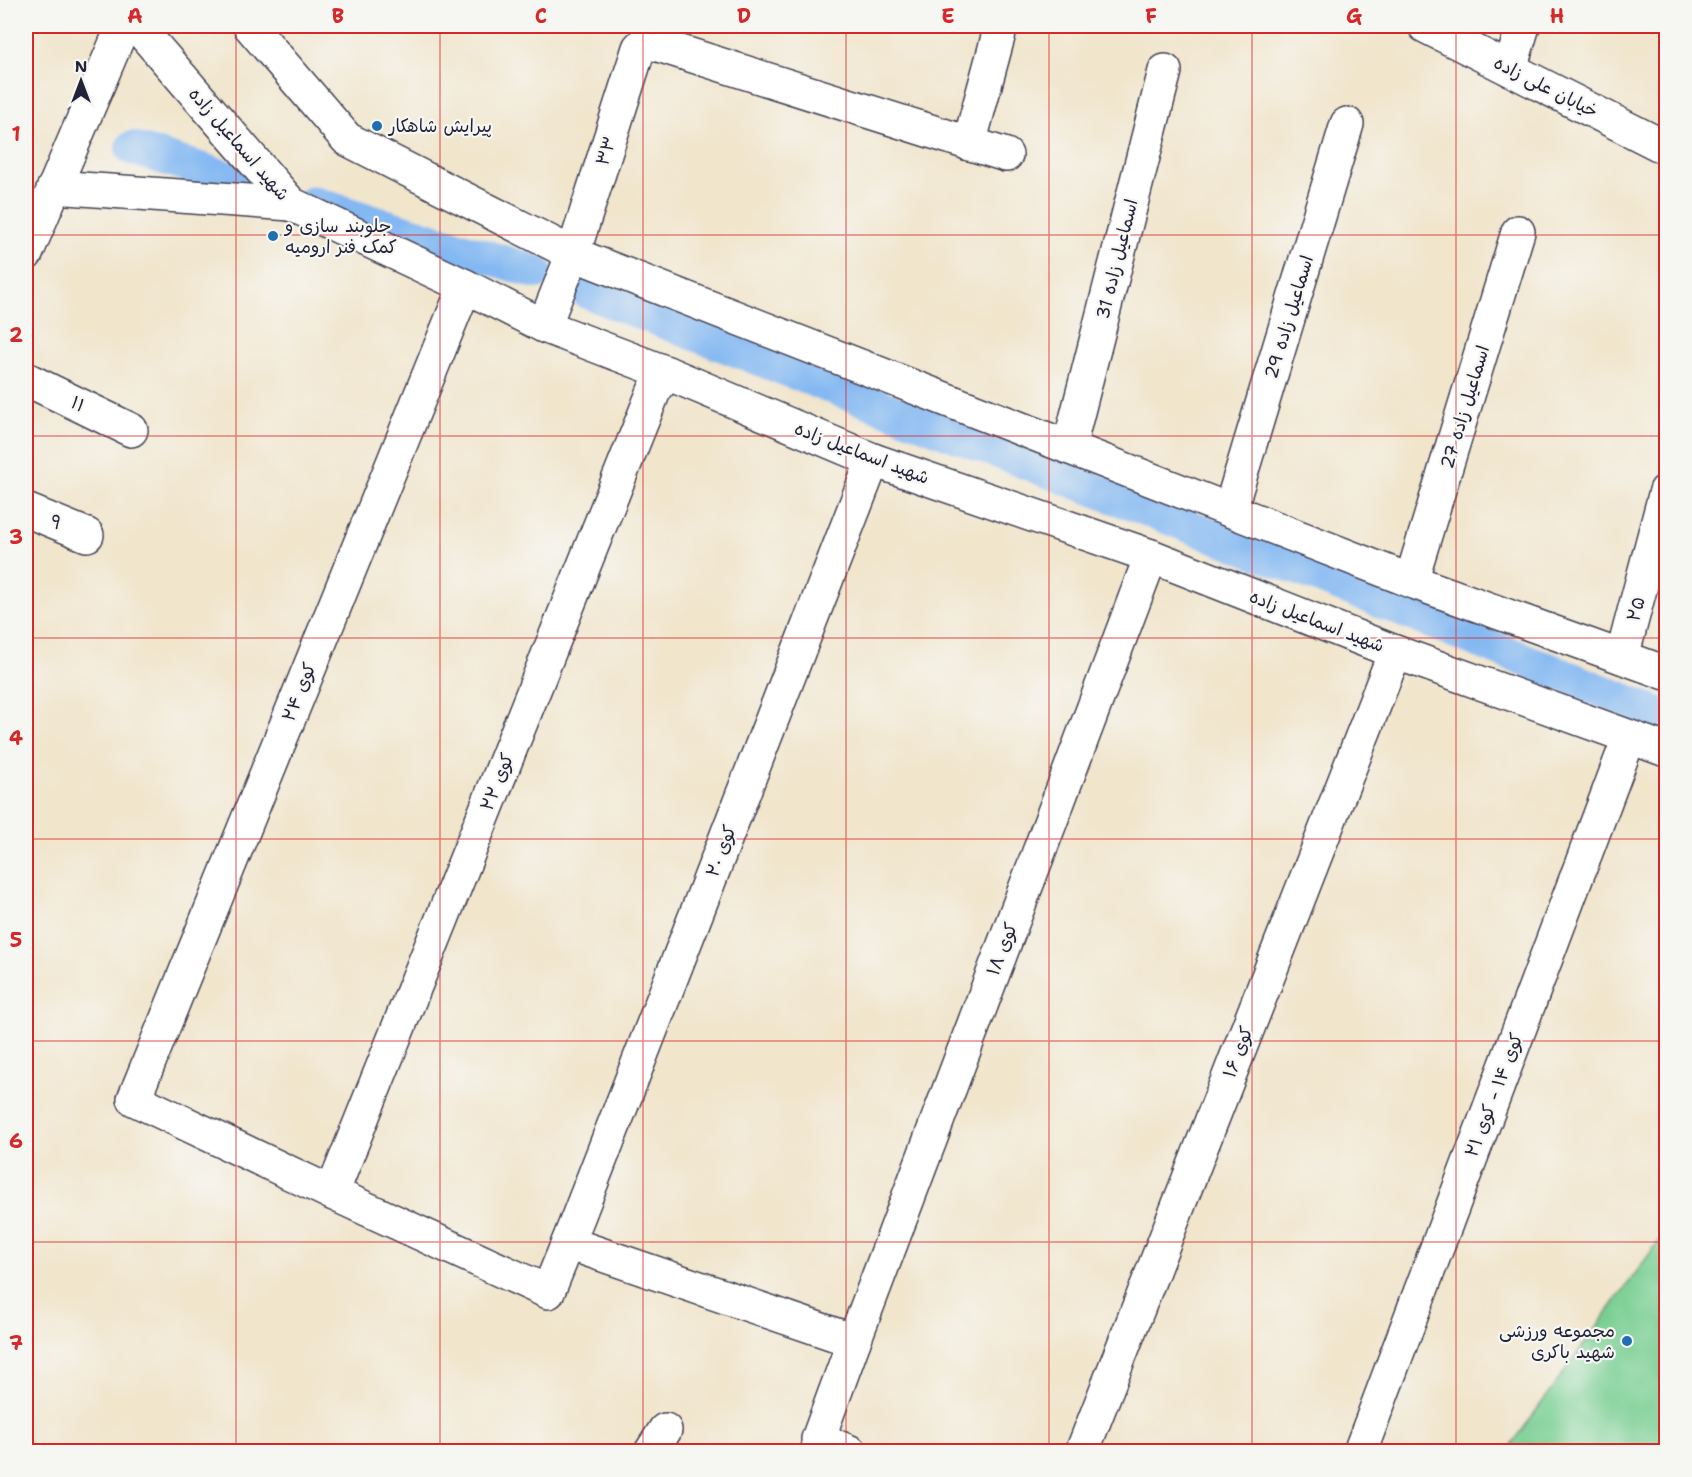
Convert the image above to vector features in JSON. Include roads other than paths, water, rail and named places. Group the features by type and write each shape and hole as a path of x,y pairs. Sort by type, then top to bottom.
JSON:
{"street":[{"path":"26,254 123,26"},
{"name":"شهید اسماعیل زاده","path":"138,26 291,204 544,326 667,373 873,460 1151,556 1395,652 1666,750"},
{"path":"250,26 347,139 573,254 1411,581 1666,672"},
{"path":"1001,26 969,144 1006,154"},
{"name":"خیابان علی زاده","path":"1425,26 1666,148"},
{"path":"1510,69 1523,26"},
{"name":"۳۳","path":"544,326 573,254 639,48 646,41 969,144"},
{"name":"اسماعیل زاده 31","path":"1069,447 1165,71"},
{"name":"اسماعیل زاده 29","path":"1230,510 1347,124"},
{"path":"54,187 291,204"},
{"name":"اسماعیل زاده 27","path":"1411,581 1518,232"},
{"name":"کوی ۲۴","path":"332,1193 134,1099 465,286"},
{"name":"کوی ۲۲","path":"332,1193 654,391 667,373"},
{"name":"۱۱","path":"26,379 131,430"},
{"name":"کوی ۲۰","path":"332,1193 548,1292 873,460"},
{"name":"۲۵","path":"1623,657 1666,491"},
{"name":"۹","path":"26,510 87,535"},
{"name":"کوی ۱۸","path":"850,1452 818,1439 1151,556"},
{"name":"کوی ۱۶","path":"1082,1452 1395,652"},
{"name":"کوی ۱۴ - کوی ۲۱","path":"1360,1452 1629,738"},
{"path":"568,1243 854,1341"}],"waterway":[{"path":"132,148 248,184"},
{"path":"313,203 536,272"},
{"path":"587,292 1310,573 1666,717"}],"place":[{"name":"پیرایش شاهکار","path":"377,126"},
{"name":"جلوبند سازی و کمک فنر ارومیه","path":"273,236"},
{"name":"مجموعه ورزشی شهید باکری","path":"1627,1341"}]}
